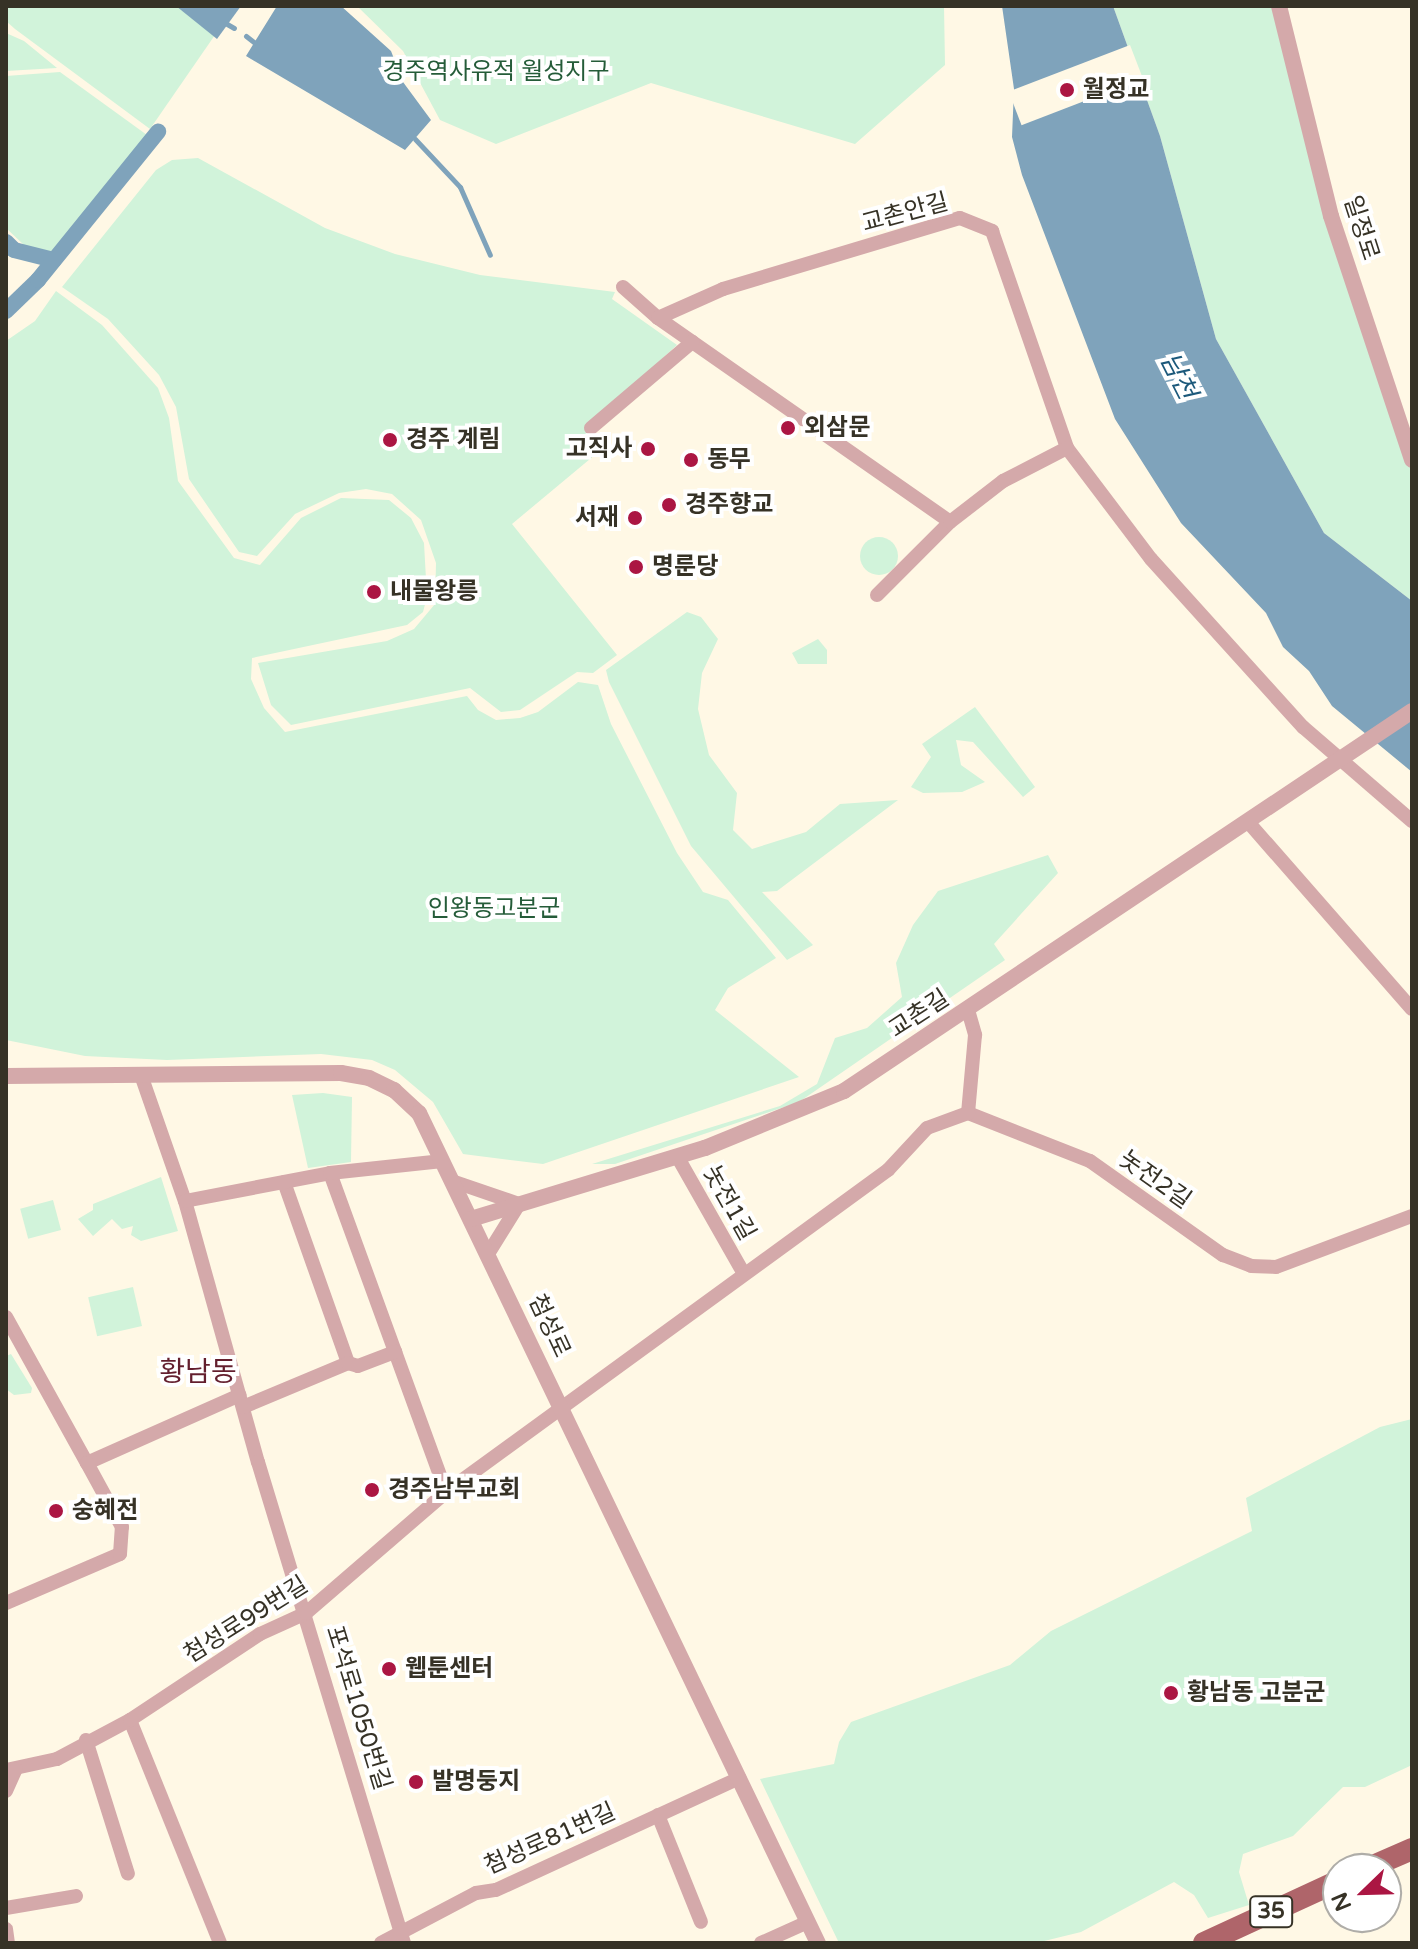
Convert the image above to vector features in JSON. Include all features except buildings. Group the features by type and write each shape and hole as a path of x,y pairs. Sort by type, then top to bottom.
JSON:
{"main road":[{"name":"35","path":"1204,1943 1322,1888"}],"street":[{"name":"일정로","path":"1279,6 1331,216 1412,460"},
{"name":"교촌안길","path":"658,318 723,289 960,218 992,231 1067,448 1151,559 1303,727 1343,758 1412,821"},
{"path":"623,287 658,318 950,522"},
{"path":"591,428 692,342"},
{"path":"877,595 950,522 1003,481 1067,448"},
{"name":"교촌길","path":"471,1219 677,1156 796,1114 844,1091 1249,823 1412,711"},
{"path":"1249,823 1412,1009"},
{"path":"560,1405 888,1170 927,1128 968,1113 975,1035 968,1010"},
{"name":"첨성로","path":"6,1076 341,1073 369,1078 394,1090 419,1113 818,1943"},
{"name":"포석로1050번길","path":"141,1075 185,1201 403,1938"},
{"name":"놋전2길","path":"968,1113 1090,1161 1223,1255 1251,1266 1276,1267 1412,1216"},
{"name":"놋전1길","path":"677,1156 743,1272"},
{"path":"185,1201 330,1173 442,1161"},
{"path":"330,1173 446,1492"},
{"path":"452,1181 519,1204 488,1254"},
{"path":"284,1182 348,1363"},
{"path":"6,1317 122,1527 120,1554 6,1603"},
{"path":"87,1463 242,1401 348,1363 358,1366 395,1352"},
{"name":"첨성로99번길","path":"11,1769 57,1759 86,1740 130,1720 260,1634 306,1613 446,1492 560,1405"},
{"path":"130,1720 220,1943"},
{"path":"86,1740 128,1874"},
{"path":"6,1791 11,1769"},
{"name":"첨성로81번길","path":"381,1943 403,1938 476,1893 496,1890 739,1778"},
{"path":"658,1815 701,1922"},
{"path":"6,1908 76,1896"},
{"path":"761,1943 808,1922"},
{"path":"6,1929 8,1943"}],"green space":[{"path":"6,6 235,6 150,129 15,29 6,21"},
{"name":"경주역사유적 월성지구","path":"357,6 944,6 945,65 855,144 651,83 496,144 440,120 403,51"},
{"path":"1113,6 1279,6 1325,194 1412,453 1412,601 1324,533 1216,339 1160,136"},
{"path":"6,33 24,41 57,68 6,71"},
{"path":"60,72 147,135 56,253 25,246 6,228 6,76"},
{"name":"경주 계림","path":"198,158 325,228 395,254 480,275 615,292 612,299 677,345 588,427 602,449 512,524 617,655 593,673 577,672 520,710 501,712 470,688 291,725 271,705 258,663 387,641 414,629 435,604 436,563 421,520 392,494 366,489 339,493 295,514 257,556 239,552 189,479 176,407 159,375 108,319 62,287 156,170 172,160"},
{"name":"인왕동고분군","path":"56,291 102,325 158,388 169,418 178,481 234,558 260,565 301,518 341,498 389,500 411,518 424,543 427,597 423,612 407,625 252,658 251,679 264,708 285,732 467,696 478,710 496,720 520,718 538,712 578,682 598,685 611,724 677,853 703,892 728,900 776,958 728,988 715,1010 799,1077 543,1164 463,1154 433,1102 395,1070 372,1060 321,1054 167,1060 85,1056 6,1040 6,341 35,321"},
{"path":"879,537 892,543 898,556 892,569 879,575 866,569 860,556 866,543"},
{"path":"687,612 701,617 718,639 702,673 698,709 709,755 737,793 733,830 752,849 806,832 840,804 898,800 777,891 762,892 813,945 787,960 691,846 609,682 606,670"},
{"path":"818,639 827,650 827,664 798,664 792,653"},
{"path":"975,707 1035,787 1023,797 973,742 956,740 961,765 985,782 962,792 923,793 911,787 931,757 922,744"},
{"path":"1048,855 1058,873 994,944 1005,960 799,1102 615,1164 592,1164 780,1106 817,1084 835,1038 867,1028 902,997 896,963 913,925 938,891"},
{"path":"323,1093 352,1097 351,1162 308,1168 292,1095"},
{"path":"161,1177 178,1231 141,1241 131,1235 133,1226 122,1229 112,1219 93,1236 78,1219 93,1210 93,1204"},
{"path":"53,1200 61,1230 28,1239 20,1209"},
{"path":"133,1287 142,1326 97,1336 88,1297"},
{"path":"11,1354 32,1388 31,1393 14,1395 6,1389 6,1356"},
{"name":"황남동 고분군","path":"1412,1419 1412,1765 1365,1787 1343,1787 1293,1836 1243,1854 1239,1872 1249,1905 1208,1918 1194,1895 1174,1882 1081,1932 1036,1943 839,1943 760,1779 834,1764 839,1742 851,1722 1010,1665 1051,1631 1252,1531 1246,1498 1380,1427"}],"water":[{"path":"176,6 241,6 217,39"},
{"path":"277,6 341,6 391,51 403,82 431,120 405,150 246,56"},
{"name":"남천","path":"1002,6 1113,6 1160,136 1216,339 1324,533 1412,601 1412,772 1332,706 1309,671 1283,647 1266,613 1181,523 1115,419 1022,175 1012,137 1014,89"}],"pier":[{"name":"월정교","path":"1130,45 1143,79 1022,125 1009,92"}],"waterway":[{"path":"227,24 234,28"},
{"path":"246,36 255,43"},
{"path":"6,311 38,280 158,132"},
{"path":"415,139 460,187 490,255"},
{"path":"6,242 14,250 54,260"}],"place":[{"name":"월정교","path":"1067,90"},
{"name":"외삼문","path":"788,428"},
{"name":"경주 계림","path":"390,440"},
{"name":"고직사","path":"648,449"},
{"name":"동무","path":"691,460"},
{"name":"경주향교","path":"669,505"},
{"name":"서재","path":"635,518"},
{"name":"명룬당","path":"636,567"},
{"name":"내물왕릉","path":"374,592"},
{"name":"경주남부교회","path":"372,1490"},
{"name":"숭혜전","path":"56,1511"},
{"name":"웹툰센터","path":"389,1669"},
{"name":"황남동 고분군","path":"1171,1693"},
{"name":"발명둥지","path":"416,1782"}],"district":[{"name":"황남동","path":"198,1372"}]}
